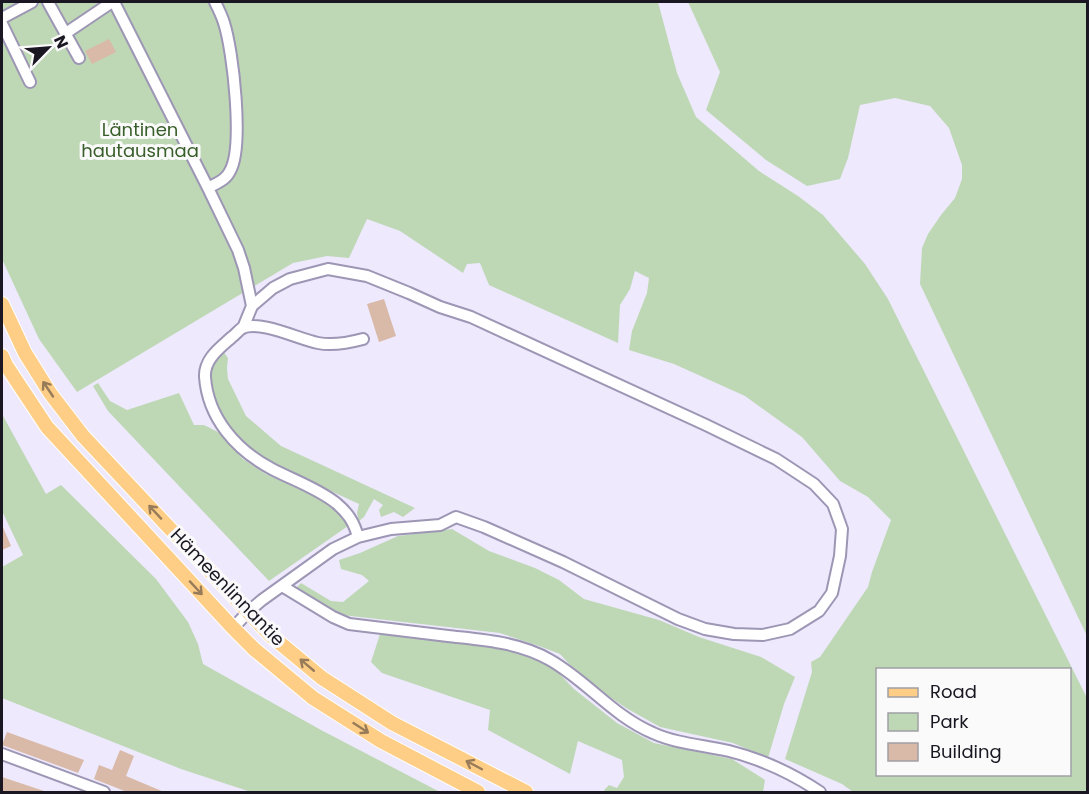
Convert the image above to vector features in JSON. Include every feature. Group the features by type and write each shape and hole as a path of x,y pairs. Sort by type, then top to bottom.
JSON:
{"main road":[{"name":"Hämeenlinnantie","path":"2,304 25,353 50,393 83,436 269,634 322,678 392,723 526,792"},
{"name":"Hämeenlinnantie","path":"2,356 47,427 254,649 313,698 381,741 478,792"}],"street":[{"path":"2,18 32,2"},
{"path":"48,2 79,58"},
{"path":"66,33 113,2 238,250 252,306"},
{"path":"208,188 223,180 231,170 237,143 235,88 228,41 224,22 215,2"},
{"path":"2,24 30,82"},
{"path":"233,628 249,611 333,549 358,537 391,529 440,525 456,517 563,562 678,619 705,629 734,634 763,635 790,629 819,611 832,593 840,556 842,529 833,504 814,484 776,459 471,317 440,307 367,276 328,268 290,279 273,288 252,306 243,328 216,351 205,369 206,390 213,410 237,444 251,457 334,501 354,523 358,537"},
{"path":"243,328 263,326 319,343 344,344 363,339"},
{"path":"282,586 333,617 349,624 499,642 532,652 563,668 622,716 653,733 675,741 730,751 774,766 820,792"},
{"path":"2,754 104,792"}],"green space":[{"name":"Läntinen hautausmaa","path":"2,2 658,2 677,73 696,117 759,171 823,215 865,264 888,299 1087,698 1087,792 853,792 842,784 785,759 812,672 811,662 820,657 868,587 891,520 868,497 840,481 802,437 745,396 674,364 629,350 632,331 647,293 649,278 635,271 630,289 620,305 618,343 489,285 480,263 467,264 463,273 400,231 367,219 349,258 327,256 293,263 77,392 39,339 2,259"},
{"path":"688,2 1087,2 1087,636 920,284 922,248 928,234 955,198 962,179 962,165 949,128 930,106 895,98 860,105 848,158 840,179 807,186 766,160 706,110 720,72"},
{"path":"223,351 228,358 228,379 246,416 281,446 415,508 403,517 394,512 381,517 379,510 383,505 374,499 364,517 359,521 357,513 359,504 270,463 244,448 215,406 208,373 214,359"},
{"path":"98,383 110,401 127,410 179,393 194,425 204,425 218,432 243,459 264,473 327,502 344,517 348,526 269,581 108,411 93,386"},
{"path":"2,414 46,494 61,485 156,579 188,622 198,644 203,664 321,730 440,792 251,792 181,769 2,698 2,567 23,555 2,511"},
{"path":"452,529 489,551 535,568 559,580 584,599 659,620 699,637 761,657 795,677 784,704 768,758 733,743 660,727 626,708 582,678 560,654 539,646 500,633 342,615 296,588 301,583 331,601 343,602 369,581 362,575 341,569 339,560 398,536"},
{"path":"380,634 499,648 537,657 551,665 574,689 617,723 654,743 732,759 765,780 763,792 606,792 604,790 609,785 617,788 624,777 622,760 578,741 570,774 488,730 490,710 382,673 371,662"}],"building":[{"path":"109,39 116,52 92,64 85,51"},
{"path":"384,299 396,336 379,342 367,304"},
{"path":"2,525 11,546 2,550"},
{"path":"7,732 84,760 78,773 2,745"},
{"path":"120,750 134,756 126,776 164,792 127,792 94,779 99,765 112,770"},
{"path":"2,777 44,791 44,792 2,792"}]}
